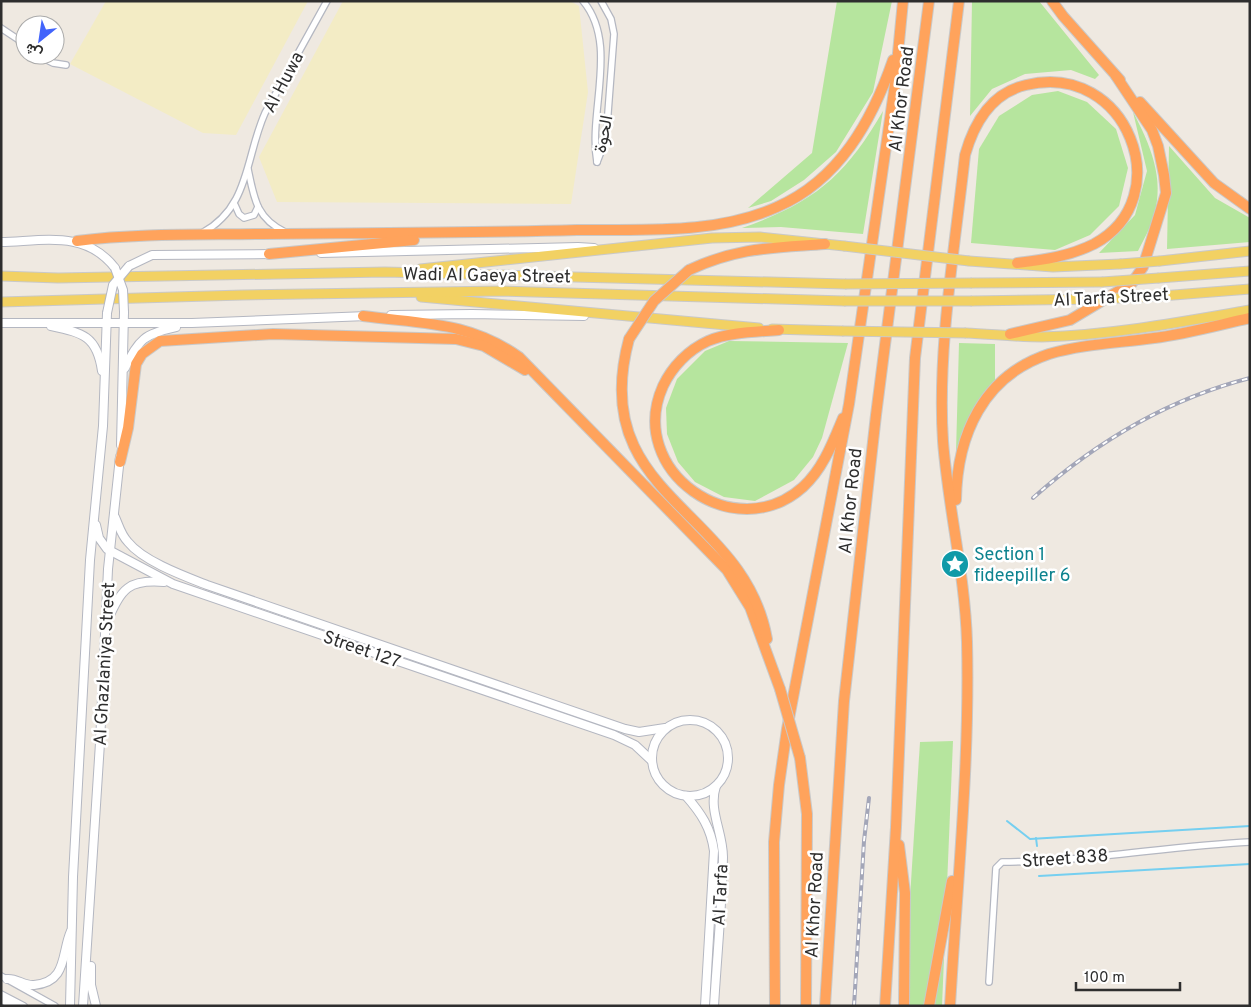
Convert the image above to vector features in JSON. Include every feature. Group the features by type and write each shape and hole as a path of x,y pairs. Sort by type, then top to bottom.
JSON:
{"highway":[{"path":"775,1006 774,842 779,785 790,710 849,404 895,84 897,47 903,1"},
{"name":"Al Khor Road","path":"825,1006 844,701 876,415 929,1"},
{"path":"885,1006 896,827 915,358 959,1"},
{"path":"1052,1 1116,76 1214,183 1250,209"},
{"path":"78,241 145,235 434,234 683,228 746,218 777,207 808,190 828,172 857,138 883,90 897,47"},
{"path":"1010,334 1070,320 1132,283 1143,268 1166,193 1164,175 1158,146 1152,130 1116,76"},
{"path":"950,1006 965,763 967,648 956,533 943,442 943,397 945,340 963,175 971,133 982,114 999,98 1019,86 1041,81 1063,82 1084,88 1102,98 1118,114 1129,132 1136,160 1137,174 1134,194 1125,214 1112,230 1095,243 1073,253 1049,260 1017,264"},
{"path":"269,254 414,240 434,234"},
{"path":"772,664 765,625 748,584 722,548 652,478 639,458 628,435 622,412 620,387 622,363 629,339 654,300 689,270 732,253 756,248 825,244"},
{"path":"363,316 459,328 481,334 519,356 728,570 750,607 772,664 800,758 808,814 806,1006"},
{"path":"956,533 956,483 961,448 975,415 985,400 1012,374 1029,363 1068,349 1173,336 1250,318"},
{"path":"779,330 734,334 708,341 686,355 669,375 658,399 655,425 662,453 677,478 699,496 726,507 755,509 783,502 804,486 821,466 849,404"},
{"path":"120,462 128,428 136,364 149,347 160,341 273,334 456,339 484,346 519,364 566,404"},
{"path":"896,827 905,893 904,1006"},
{"path":"929,1006 960,838"}],"main road":[{"path":"385,272 736,237 825,244 969,261 1053,267 1160,261 1250,251"},
{"name":"Al Tarfa Street","path":"972,283 1102,282 1250,270"},
{"name":"Wadi Al Gaeya Street","path":"1,276 58,278 385,272 845,284 972,283"},
{"name":"Al Tarfa Street","path":"972,301 1099,299 1250,289"},
{"name":"Wadi Al Gaeya Street","path":"1,302 502,291 844,301 972,301"},
{"path":"387,293 620,317 779,330 966,332 1042,337 1140,329 1250,310"}],"street":[{"name":"Al Huwa","path":"198,235 217,225 235,205 258,129 265,113 327,1"},
{"name":"الحوة","path":"583,1 593,15 600,43 595,138 597,162 606,139 614,34 611,19 601,1"},
{"path":"1,28 15,37"},
{"path":"60,65 66,66"},
{"path":"595,138 606,139"},
{"name":"Al Huwa","path":"248,166 261,215 272,226 289,234"},
{"path":"235,205 239,214 244,218 254,215 258,207"},
{"path":"1,242 78,241 97,250 117,272 124,290 123,323"},
{"name":"Wadi Al Gaeya Street","path":"117,272 152,255 408,252 578,247 606,249"},
{"path":"106,323 117,272"},
{"path":"1,323 192,323 363,316 472,314 620,317"},
{"path":"32,322 70,330 89,338 101,362 105,390"},
{"name":"Al Ghazlaniya Street","path":"70,1006 73,877 90,560 105,390 106,323"},
{"name":"Al Ghazlaniya Street","path":"82,1006 87,953 108,569 112,552 120,462 123,323"},
{"path":"123,372 141,340 157,331 192,323"},
{"name":"Street 127","path":"94,515 99,538 112,552 167,582 614,735 635,744 651,760"},
{"name":"Street 127","path":"115,516 121,533 130,545 173,570 242,598 613,726 639,732 665,728"},
{"path":"106,623 117,599 128,586 144,581 167,582 173,570"},
{"path":"690,720 704,722 716,730 724,741 728,754 727,768 716,786 699,795 686,796 675,793 660,782 654,772 651,760 654,742 665,728 677,722 690,720"},
{"name":"Al Tarfa","path":"714,1006 723,857 720,829 712,803 716,786"},
{"name":"Al Tarfa","path":"686,796 705,820 711,833 714,851 705,1006"},
{"name":"Street 838","path":"989,982 996,868 1002,862 1043,862 1192,845 1250,842"},
{"path":"4,978 15,979 33,985 54,977 64,962 67,941 73,927"},
{"path":"87,953 90,960 91,985 96,1006"},
{"path":"4,978 55,1006"},
{"path":"1,996 13,1006"},
{"path":"1,996 24,1006"}],"green space":[{"path":"837,1 892,1 873,92 836,152 804,180 771,201 748,208 812,153"},
{"path":"972,1 1039,1 1099,75 1095,79 1071,70 1025,74 992,89 970,116"},
{"path":"1058,91 1087,102 1116,129 1128,168 1119,206 1090,235 1055,250 971,243 979,149 999,116 1032,95"},
{"path":"883,111 863,234 781,227 742,228 767,219 789,208 825,185 855,154"},
{"path":"1133,112 1150,149 1157,175 1157,202 1154,215 1138,251 1099,253 1135,215 1147,171"},
{"path":"1169,146 1215,198 1250,218 1250,242 1167,249"},
{"path":"729,341 848,343 822,438 813,457 794,480 755,501 724,497 695,482 678,462 667,434 666,408 677,379 705,351"},
{"path":"959,343 995,344 995,382 978,403 956,452"},
{"path":"953,741 942,1006 903,1006 920,742"}],"sand":[{"path":"106,1 308,1 236,135 203,133 70,64"},
{"path":"343,1 570,1 579,6 588,92 571,204 277,202 259,157"}],"waterway":[{"path":"1007,821 1030,839 1250,826"},
{"path":"1036,838 1037,846"},
{"path":"1039,876 1250,864"}],"railway":[{"path":"1033,498 1082,459 1134,425 1190,398 1250,378"},
{"path":"854,1006 864,841 869,798"}],"place":[{"name":"Section 1 fideepiller 6","path":"955,564"}]}
